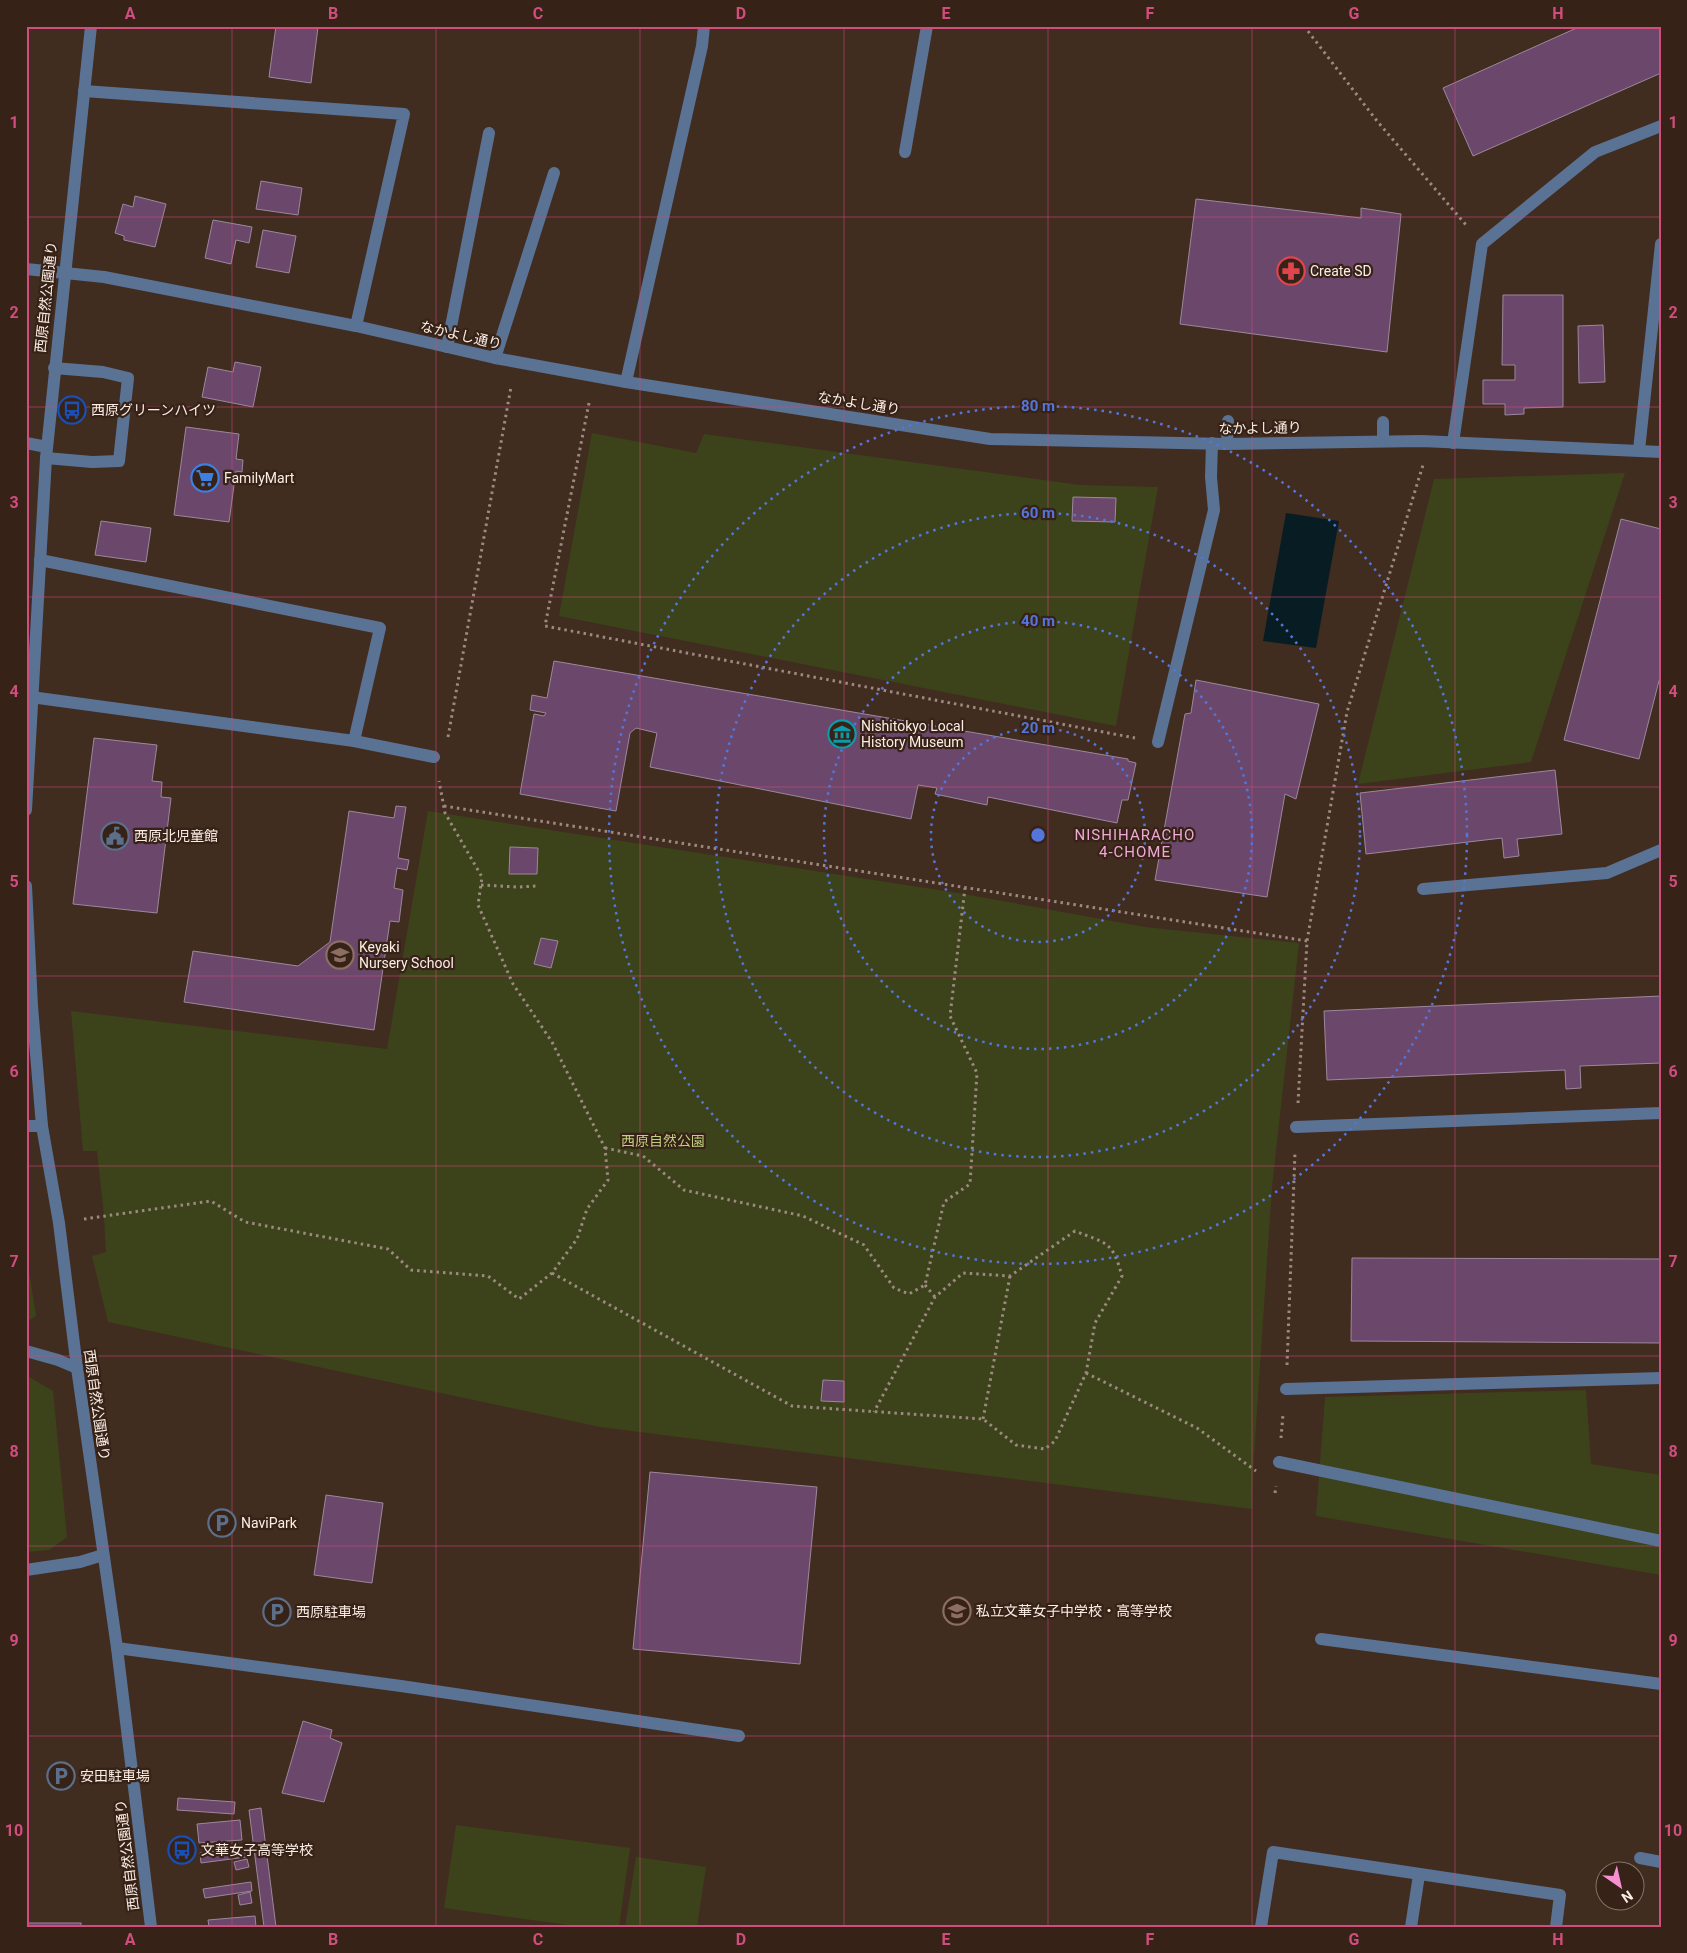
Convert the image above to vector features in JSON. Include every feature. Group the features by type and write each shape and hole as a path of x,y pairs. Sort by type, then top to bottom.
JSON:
{"street":[{"name":"西原自然公園通り","path":"26,810 46,452 91,26"},
{"path":"626,382 702,46 704,26"},
{"path":"905,152 927,26"},
{"path":"84,91 404,114 356,326"},
{"path":"1453,443 1482,244 1595,152 1661,126"},
{"path":"447,347 489,133"},
{"path":"495,358 554,173"},
{"path":"1639,450 1661,244"},
{"name":"なかよし通り","path":"26,269 104,277 356,326 495,358 626,382 990,439 1227,444 1383,441 1661,452"},
{"path":"26,443 46,452 92,462 119,461 128,378 103,372 54,368"},
{"path":"1227,444 1228,421"},
{"path":"1383,422 1383,441"},
{"path":"1158,742 1214,510 1211,476 1212,443"},
{"path":"40,560 380,628 354,741"},
{"path":"32,697 354,741 434,757"},
{"path":"1423,888 1607,873 1661,850"},
{"name":"西原自然公園通り","path":"26,886 32,1006 42,1126 59,1223 77,1368 117,1648 151,1927"},
{"path":"1296,1127 1661,1113"},
{"path":"26,1126 42,1126"},
{"path":"26,1351 58,1360 77,1368"},
{"path":"1286,1389 1661,1378"},
{"path":"1279,1462 1661,1541"},
{"path":"26,1570 80,1562 103,1555"},
{"path":"1321,1639 1661,1684"},
{"path":"117,1648 400,1686 739,1736"},
{"path":"1261,1927 1273,1852 1560,1895 1556,1927"},
{"path":"1640,1858 1661,1862"},
{"path":"1411,1927 1419,1875"}],"path":[{"path":"1304,26 1377,122 1482,244"},
{"path":"84,1219 211,1201 245,1222 388,1249 411,1270 488,1276 519,1299 552,1273 577,1238 587,1209 608,1180 605,1148 552,1042 513,984 478,905 482,877 445,813 434,757 448,741 516,362"},
{"path":"589,403 545,626 1158,742"},
{"path":"1275,1493 1286,1389 1296,1127 1307,941 1348,712 1423,466 1422,442"},
{"path":"444,806 1307,941"},
{"path":"481,885 537,886"},
{"path":"605,1148 643,1156 684,1190 803,1216 864,1245 894,1288 909,1294 925,1285 944,1202 970,1184 977,1073 950,1016 965,888"},
{"path":"552,1273 792,1406 874,1412 982,1419 1016,1445 1045,1449 1054,1441 1086,1373 1095,1323 1122,1276 1116,1254 1107,1244 1075,1231 1010,1276 963,1272 936,1297 874,1412"},
{"path":"982,1419 1010,1276"},
{"path":"925,1285 936,1297"},
{"path":"1086,1373 1197,1428 1253,1470"}],"green space":[{"path":"592,433 696,453 704,434 1080,485 1158,487 1116,726 559,616"},
{"path":"1625,473 1531,762 1358,784 1434,479"},
{"name":"西原自然公園","path":"428,811 964,894 1145,927 1299,943 1272,1187 1252,1509 600,1427 108,1322 92,1256 106,1252 97,1151 83,1151 71,1011 387,1049"},
{"path":"26,1252 36,1316 26,1322"},
{"path":"26,1375 53,1391 67,1537 49,1550 26,1552"},
{"path":"1586,1390 1591,1464 1661,1475 1661,1575 1316,1516 1325,1397"},
{"path":"456,1825 630,1848 619,1927 583,1927 444,1908"},
{"path":"636,1857 706,1867 697,1927 625,1927"}],"water":[{"path":"1286,513 1339,521 1316,648 1263,641"}],"building":[{"path":"276,26 318,27 311,83 269,77"},
{"path":"1581,26 1661,26 1661,73 1473,156 1443,88"},
{"path":"261,181 302,188 298,215 256,209"},
{"path":"135,196 166,204 155,247 124,240 124,236 115,233 123,204 133,207"},
{"name":"Create SD","path":"1196,199 1361,218 1361,208 1401,214 1387,352 1180,324"},
{"path":"213,220 252,227 249,243 236,240 231,264 205,258"},
{"path":"263,230 296,236 289,273 256,267"},
{"path":"1503,295 1563,295 1563,407 1524,408 1524,414 1505,415 1505,404 1483,404 1483,380 1515,380 1515,365 1502,365"},
{"path":"1603,325 1605,382 1579,383 1578,326"},
{"path":"235,362 261,367 253,407 202,397 208,367 233,372"},
{"path":"186,427 239,434 236,459 243,460 242,472 236,471 229,522 174,515"},
{"path":"1073,497 1116,498 1115,522 1072,521"},
{"path":"1621,519 1661,529 1661,673 1639,759 1564,740"},
{"path":"101,521 151,528 146,562 95,555"},
{"path":"554,661 1128,759 1128,761 1136,763 1128,800 1122,800 1117,823 988,797 987,805 935,794 937,788 918,785 911,819 650,767 657,733 636,728 630,733 616,811 520,794 534,714 544,716 546,713 530,710 532,695 547,698"},
{"path":"1196,680 1319,704 1296,799 1285,794 1267,897 1155,880 1185,714 1191,713"},
{"path":"94,738 157,745 152,781 162,782 161,797 171,798 157,913 73,904"},
{"path":"1555,770 1562,834 1517,839 1519,856 1504,858 1502,838 1366,854 1360,793"},
{"path":"396,806 406,807 398,858 409,860 407,870 397,868 394,888 403,890 399,922 390,921 374,1030 184,1002 193,951 298,966 330,942 349,811 394,818"},
{"path":"510,847 538,848 537,874 509,874"},
{"path":"541,938 558,941 551,968 534,964"},
{"path":"1661,996 1661,1063 1580,1066 1581,1088 1566,1089 1565,1070 1327,1080 1324,1011"},
{"path":"1352,1258 1661,1259 1661,1343 1351,1341"},
{"path":"823,1380 844,1381 844,1402 821,1401"},
{"path":"650,1472 817,1487 800,1664 633,1649"},
{"path":"326,1495 383,1503 372,1583 314,1575"},
{"path":"303,1721 332,1730 330,1738 342,1743 324,1802 282,1793"},
{"path":"178,1798 235,1802 234,1814 177,1810"},
{"path":"261,1808 276,1927 264,1927 249,1810"},
{"path":"240,1820 242,1840 199,1843 197,1824"},
{"path":"245,1847 246,1857 201,1863 200,1853"},
{"path":"247,1859 249,1867 236,1870 234,1862"},
{"path":"251,1882 252,1891 205,1898 203,1889"},
{"path":"250,1892 252,1903 240,1905 238,1895"},
{"path":"255,1916 256,1927 209,1927 208,1920"},
{"path":"26,1923 81,1923 81,1927 26,1927"}],"place":[{"name":"Create SD","path":"1291,271"},
{"name":"西原グリーンハイツ","path":"72,410"},
{"name":"FamilyMart","path":"205,478"},
{"name":"Nishitokyo Local History Museum","path":"842,734"},
{"name":"西原北児童館","path":"115,836"},
{"name":"Keyaki Nursery School","path":"340,955"},
{"name":"NaviPark","path":"222,1523"},
{"name":"私立文華女子中学校・高等学校","path":"957,1611"},
{"name":"西原駐車場","path":"277,1612"},
{"name":"安田駐車場","path":"61,1776"},
{"name":"文華女子高等学校","path":"182,1850"}],"district":[{"name":"NISHIHARACHO 4-CHOME","path":"1135,844"}]}
